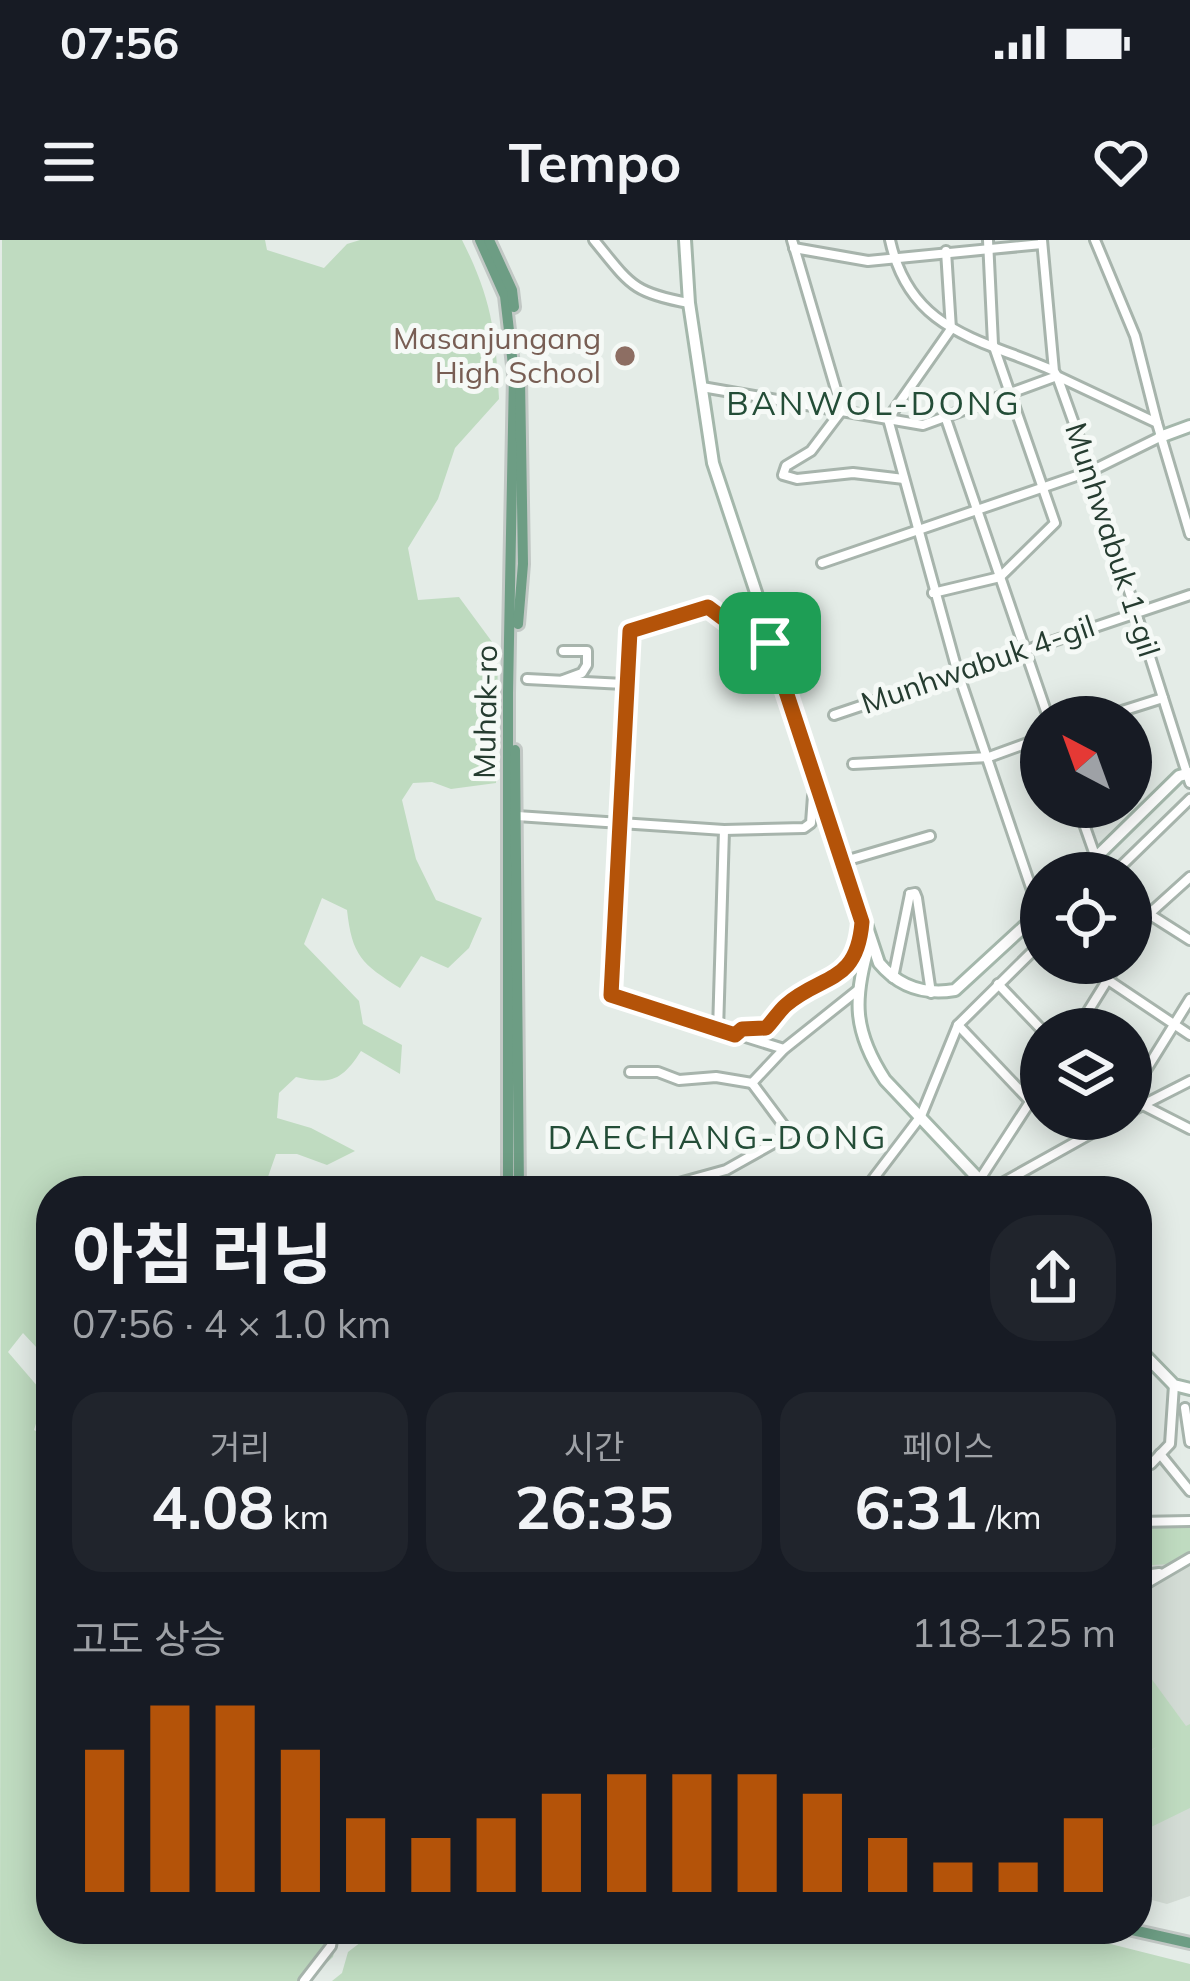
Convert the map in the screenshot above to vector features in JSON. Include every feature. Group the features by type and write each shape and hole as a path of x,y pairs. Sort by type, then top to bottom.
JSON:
{"main road":[{"name":"Muhak-ro","path":"485,240 512,290 520,353 523,563 513,697 519,1176"},
{"name":"Muhak-ro","path":"485,240 505,296 513,359 508,1176"},
{"path":"685,240 689,303 713,463 869,944 893,980 931,992 955,990 1020,931"},
{"path":"1159,430 1190,425"},
{"path":"1102,852 1179,776 1189,777"},
{"path":"869,944 857,990 858,1027 873,1062 977,1176"},
{"path":"1152,1362 1174,1385 1190,1389"},
{"path":"1152,1929 1190,1941"},
{"path":"1152,1934 1190,1941"}],"street":[{"path":"595,240 631,285 647,296 689,303"},
{"path":"890,240 908,287 938,322 1055,374 1159,430"},
{"path":"1094,240 1135,336 1190,534"},
{"path":"793,244 848,259 1042,242"},
{"name":"Munhwabuk 1-gil","path":"1042,242 1055,374 1189,777"},
{"path":"793,244 842,410"},
{"path":"933,593 1000,577 1055,523 993,344 988,244"},
{"path":"946,251 951,329 888,419 933,593 1020,853"},
{"path":"700,386 923,425 1055,374"},
{"path":"842,410 811,452 786,466 783,475 797,479 853,473 904,479"},
{"path":"946,419 1041,696"},
{"path":"822,563 1091,472 1159,430"},
{"name":"Munhwabuk 4-gil","path":"834,715 1190,595"},
{"path":"770,643 756,643 708,607 630,631 611,995 784,1049"},
{"path":"562,681 582,673 587,665 587,651 563,650"},
{"path":"527,679 624,684"},
{"path":"1152,701 1162,698"},
{"path":"853,764 988,757 1020,745"},
{"path":"517,816 724,830 804,828 811,823 813,796 820,788"},
{"path":"1134,852 1190,799"},
{"path":"718,1031 724,830"},
{"path":"843,862 930,836"},
{"path":"1152,911 1190,877"},
{"path":"893,980 910,894 915,893 931,992"},
{"path":"1152,916 1190,940"},
{"path":"735,1035 742,1029 766,1028 786,1004 837,978 861,942 862,922"},
{"path":"875,1176 921,1116 958,1025 1020,963"},
{"path":"998,984 1021,1008"},
{"path":"1114,984 1190,1035"},
{"path":"752,1083 784,1049 857,990"},
{"path":"1152,1061 1190,999"},
{"path":"958,1025 1020,1090"},
{"path":"630,1072 752,1083 790,1134 727,1170 705,1176"},
{"path":"1152,1100 1190,1081"},
{"path":"1152,1110 1190,1129"},
{"path":"982,1176 1020,1117"},
{"path":"1016,1176 1080,1140"},
{"path":"1152,1462 1170,1444 1174,1385"},
{"path":"1173,1400 1187,1408 1185,1427 1190,1442"},
{"path":"1160,1454 1188,1485"},
{"path":"1152,1522 1190,1521"},
{"path":"1152,1580 1190,1558"},
{"path":"1152,1574 1166,1572"},
{"path":"304,1981 326,1956 330,1944"}],"shaded area":[{"path":"1190,1526 1190,1896 1167,1904 1152,1900 1152,1528"}],"green space":[{"path":"2,240 265,240 267,250 324,268 347,244 360,240 462,240 486,299 499,399 455,448 438,499 408,548 418,600 459,597 498,650 496,783 451,789 432,782 413,783 402,800 416,859 436,900 482,918 469,948 448,968 421,956 400,988 361,957 347,910 322,898 304,944 359,1001 363,1024 402,1045 400,1074 361,1051 334,1078 296,1077 279,1093 277,1118 311,1128 355,1151 327,1165 297,1154 276,1154 268,1176 36,1176 36,1347 23,1333 8,1352 36,1385 36,1944 336,1944 333,1957 307,1981 0,1981"},
{"path":"1152,1528 1190,1528 1190,1552 1169,1564 1152,1565"},
{"path":"1152,1680 1186,1726 1190,1724 1190,1808 1152,1827 1152,1750 1157,1747 1152,1750"},
{"path":"358,1944 1111,1944 1190,1964 1190,1981 332,1981 342,1973 348,1952"}],"place":[{"name":"Masanjungang High School","path":"625,356"}],"district":[{"name":"BANWOL-DONG","path":"874,403"},
{"name":"DAECHANG-DONG","path":"718,1137"}],"route":[{"path":"708,607 756,643 770,643 862,922 861,942 837,978 786,1004 766,1028 742,1029 735,1035 611,995 624,684 630,631 708,607"}]}
